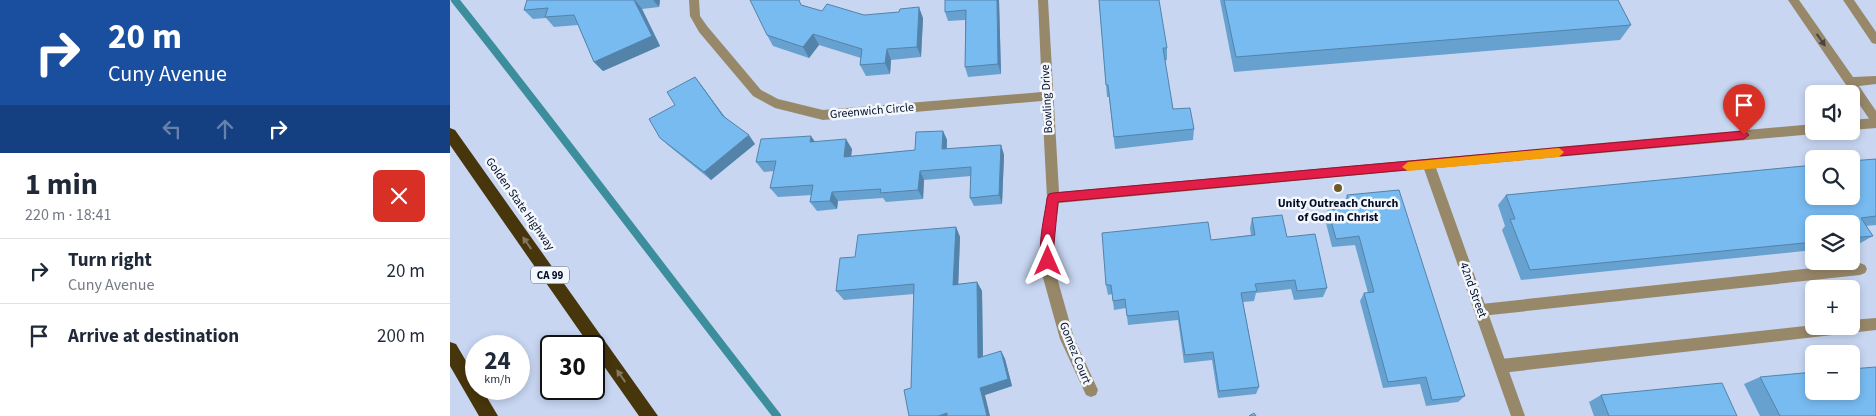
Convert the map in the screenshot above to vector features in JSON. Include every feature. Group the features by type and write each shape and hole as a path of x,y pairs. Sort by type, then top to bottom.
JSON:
{"highway":[{"name":"Golden State Highway","path":"450,134 649,416"},
{"path":"450,350 489,416"}],"street":[{"name":"Greenwich Circle","path":"694,0 695,16 703,29 757,93 774,104 823,115 1047,96"},
{"name":"Bowling Drive","path":"1043,0 1053,198"},
{"path":"1793,0 1876,121 1860,124"},
{"path":"1848,0 1876,40"},
{"path":"1850,82 1876,80"},
{"path":"1053,198 1805,130"},
{"name":"42nd Street","path":"1428,165 1518,416"},
{"name":"Gomez Court","path":"1053,198 1046,248 1049,274 1067,339 1091,390"},
{"path":"1480,310 1851,270"},
{"path":"1501,366 1876,324"}],"building":[{"path":"527,0 634,0 652,36 594,62 574,15 545,17 548,8 524,10"},
{"path":"750,0 799,0 801,5 822,11 827,4 864,15 899,12 900,9 919,7 917,47 887,49 885,63 860,65 862,49 813,34 803,47 767,35"},
{"path":"945,0 997,0 998,64 965,67 966,10 945,12"},
{"path":"1099,0 1159,0 1167,48 1163,48 1173,109 1190,108 1194,129 1114,137 1108,85 1106,85"},
{"path":"1224,0 1618,0 1631,25 1236,57"},
{"path":"695,77 723,116 749,135 704,172 660,138 649,119 675,105 667,92"},
{"path":"943,131 942,149 1001,145 999,195 970,198 971,167 920,171 918,190 880,193 881,189 832,192 830,201 810,202 813,185 770,188 776,161 756,162 761,139 811,136 810,142 846,139 844,157 915,150 916,132"},
{"path":"1876,159 1876,216 1861,218 1873,236 1860,237 1860,215 1805,215 1805,243 1530,270 1510,219 1515,219 1506,195 1805,166 1805,205 1860,205 1860,160"},
{"path":"1399,190 1465,396 1432,400 1426,377 1388,382 1364,293 1374,292 1359,236 1336,239 1328,210 1351,207 1347,195"},
{"path":"1282,215 1287,237 1315,234 1327,288 1297,291 1295,280 1255,284 1257,291 1241,293 1259,387 1219,391 1213,352 1185,355 1178,311 1127,316 1125,299 1113,301 1111,285 1106,285 1102,233 1208,222 1211,240 1255,235 1252,218"},
{"path":"956,227 953,285 977,282 978,358 1001,351 1008,379 980,388 987,416 947,416 947,413 938,416 909,416 904,390 911,388 914,284 836,291 840,258 855,257 858,235"},
{"path":"1876,367 1876,416 1780,416 1760,377 1805,373 1805,400 1860,400 1860,368"},
{"path":"1722,383 1737,416 1609,416 1601,395"}],"waterway":[{"path":"455,0 777,416"}],"slow traffic":[{"path":"1408,167 1559,152"}],"place":[{"name":"Unity Outreach Church of God in Christ","path":"1338,188"}],"route":[{"path":"1048,261 1046,248 1053,198 1744,135"}]}
